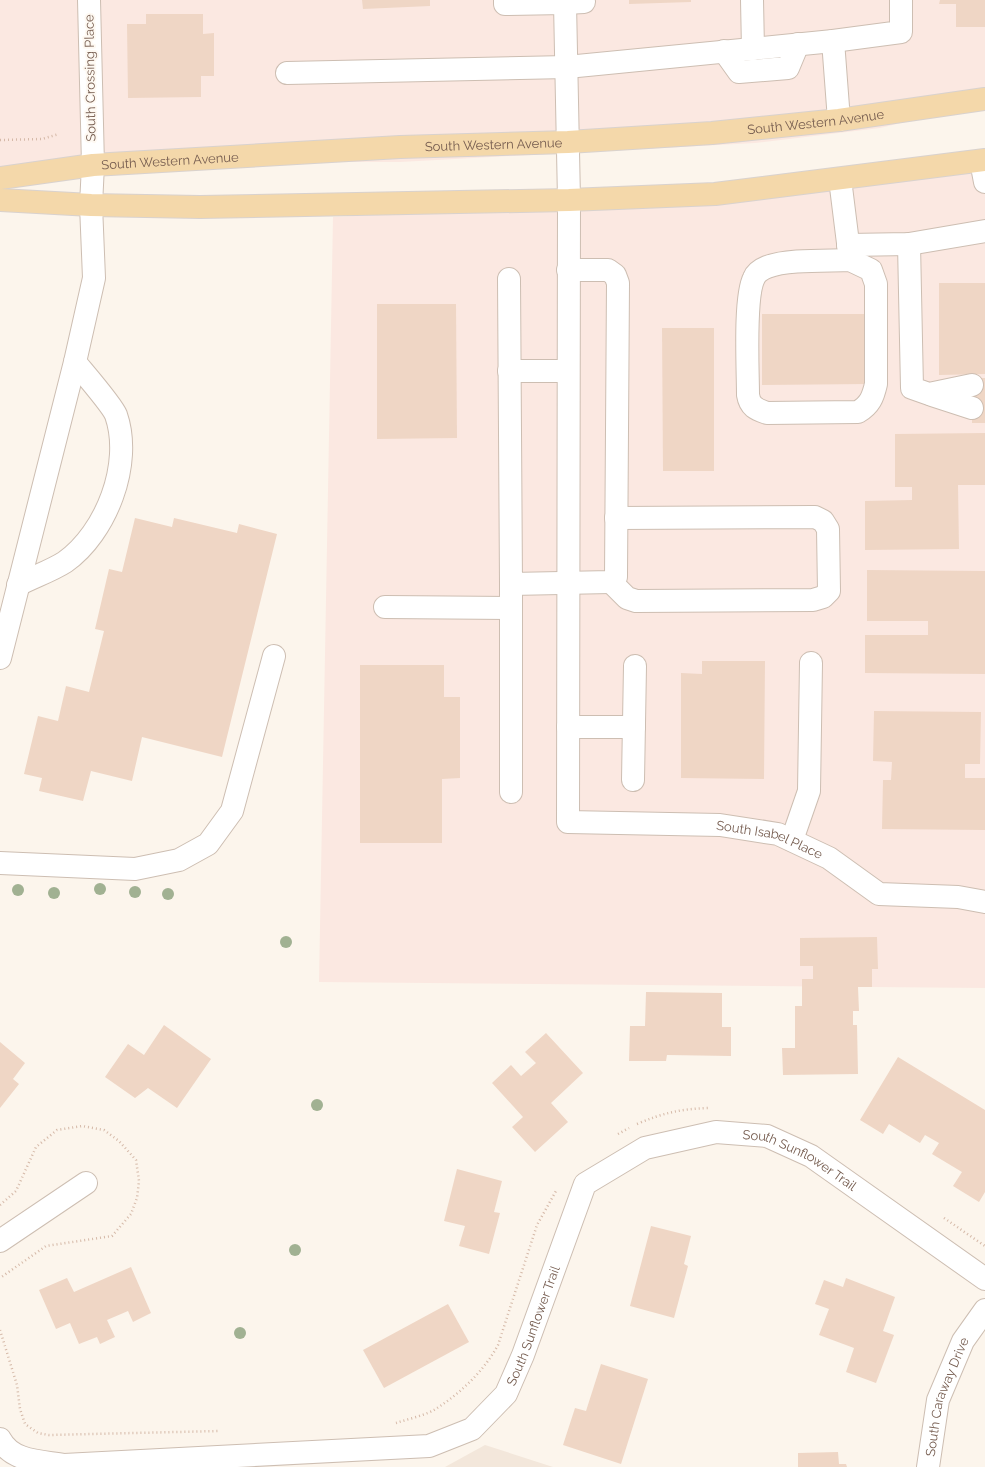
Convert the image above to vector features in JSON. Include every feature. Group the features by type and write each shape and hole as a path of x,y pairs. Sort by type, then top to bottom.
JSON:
{"main road":[{"name":"South Western Avenue","path":"0,178 93,165 400,147 568,142 712,133 840,120 985,99"},
{"path":"0,200 91,205 200,207 569,200 715,194 983,160"}],"street":[{"name":"South Crossing Place","path":"0,658 75,362 94,278 91,205 93,165 89,0"},
{"path":"505,0 505,4 574,1 567,67 569,200 568,727 634,727"},
{"path":"752,0 753,49"},
{"path":"287,73 567,67 833,41 901,32 901,0"},
{"path":"833,41 840,120"},
{"path":"724,51 739,72 788,68 798,44"},
{"path":"983,160 985,182"},
{"path":"840,179 849,252 871,270 876,284 876,384 872,399 866,408 858,412 767,413 755,409 749,403 748,395 748,312 750,288 754,277 762,269 780,263 849,252 909,244 985,230"},
{"path":"909,244 912,388 972,408"},
{"path":"511,583 611,582 616,577 618,283 615,275 608,270 568,270"},
{"path":"509,279 511,792"},
{"path":"18,585 65,562 90,538 107,509 117,480 121,449 116,414 75,362"},
{"path":"509,371 568,371"},
{"path":"929,394 972,385"},
{"path":"611,582 627,598 636,601 813,600 823,597 829,591 828,529 823,521 815,517 616,518"},
{"path":"385,607 511,608"},
{"path":"0,863 135,869 179,860 208,844 232,811 274,656"},
{"path":"792,840 809,791 811,663"},
{"path":"633,780 634,666"},
{"name":"South Isabel Place","path":"568,727 568,822 720,825 778,834 829,858 879,894 958,897 985,902"},
{"name":"South Isabel Place","path":"958,897 985,892"},
{"name":"South Sunflower Trail","path":"0,1439 3,1445 20,1458 64,1465 429,1446 472,1429 506,1394 523,1355 585,1184 645,1148 716,1132 768,1136 811,1156 985,1279"},
{"path":"0,1241 86,1183"},
{"name":"South Caraway Drive","path":"928,1467 938,1400 963,1341 985,1310"}],"path":[{"path":"0,140 42,139 59,134"},
{"path":"613,1138 624,1130 653,1117 680,1109 715,1108"},
{"path":"391,1424 433,1410 464,1388 490,1360 498,1345 537,1225 551,1198 560,1186"},
{"path":"940,1216 985,1246"},
{"path":"0,1330 17,1385 20,1409 26,1424 38,1433 49,1435 221,1431"}],"shaded area":[{"path":"0,0 985,0 985,103 880,128 755,143 400,162 251,162 0,166"},
{"path":"985,156 985,988 319,982 333,217 723,198"},
{"path":"485,1445 553,1467 445,1467"}],"building":[{"path":"362,0 430,0 430,6 363,9"},
{"path":"629,0 691,0 691,2 629,4"},
{"path":"940,0 985,0 985,27 956,27 956,4 939,4"},
{"path":"146,14 203,14 203,34 214,33 214,76 201,76 201,97 128,98 127,24 146,24"},
{"path":"939,283 985,283 985,374 939,375"},
{"path":"377,304 456,304 457,438 377,439"},
{"path":"762,314 868,314 868,384 762,385"},
{"path":"662,328 714,328 714,471 663,471"},
{"path":"972,378 985,378 985,423 972,423"},
{"path":"985,433 985,485 958,485 959,549 865,550 865,501 912,500 912,487 895,487 895,434"},
{"path":"135,518 172,527 174,518 237,533 239,524 277,534 222,757 142,737 132,781 91,771 83,801 39,791 42,778 24,774 38,716 58,721 66,686 89,692 104,631 95,629 109,569 122,572"},
{"path":"867,570 985,571 985,674 865,673 865,635 928,635 928,621 867,621"},
{"path":"702,661 765,661 764,779 681,778 681,673 702,674"},
{"path":"360,665 444,665 444,697 460,697 460,778 442,779 442,843 360,843"},
{"path":"874,711 981,712 980,764 965,764 965,778 985,778 985,830 882,829 883,780 891,780 892,762 873,761"},
{"path":"877,937 878,969 872,969 872,987 858,987 859,1011 853,1011 853,1025 857,1025 858,1074 783,1075 782,1048 795,1048 795,1006 802,1006 802,979 813,979 813,966 800,966 800,938"},
{"path":"646,992 722,993 722,1027 731,1027 731,1056 667,1055 666,1061 629,1061 630,1026 645,1026"},
{"path":"164,1025 211,1059 177,1108 148,1088 135,1098 105,1077 128,1044 144,1055"},
{"path":"546,1033 583,1073 551,1103 568,1122 535,1152 512,1127 523,1117 492,1083 511,1065 521,1076 536,1063 525,1052"},
{"path":"0,1042 25,1063 13,1079 19,1084 0,1108"},
{"path":"898,1057 985,1110 985,1192 979,1202 953,1186 962,1172 932,1154 939,1143 925,1135 920,1143 889,1124 883,1134 860,1120"},
{"path":"457,1169 502,1181 494,1212 500,1213 489,1254 459,1246 465,1226 444,1221"},
{"path":"651,1226 691,1236 684,1264 688,1266 674,1318 630,1306"},
{"path":"131,1267 151,1313 133,1322 128,1311 107,1320 115,1337 100,1344 97,1337 79,1344 70,1323 56,1329 39,1290 67,1278 74,1292"},
{"path":"846,1278 895,1297 883,1331 894,1335 876,1383 846,1372 854,1348 819,1335 829,1309 815,1304 824,1280 843,1287"},
{"path":"448,1304 469,1342 384,1388 363,1350"},
{"path":"601,1364 648,1379 621,1464 563,1445 575,1408 586,1411"},
{"path":"838,1452 839,1464 846,1464 847,1467 798,1467 798,1453"}]}
